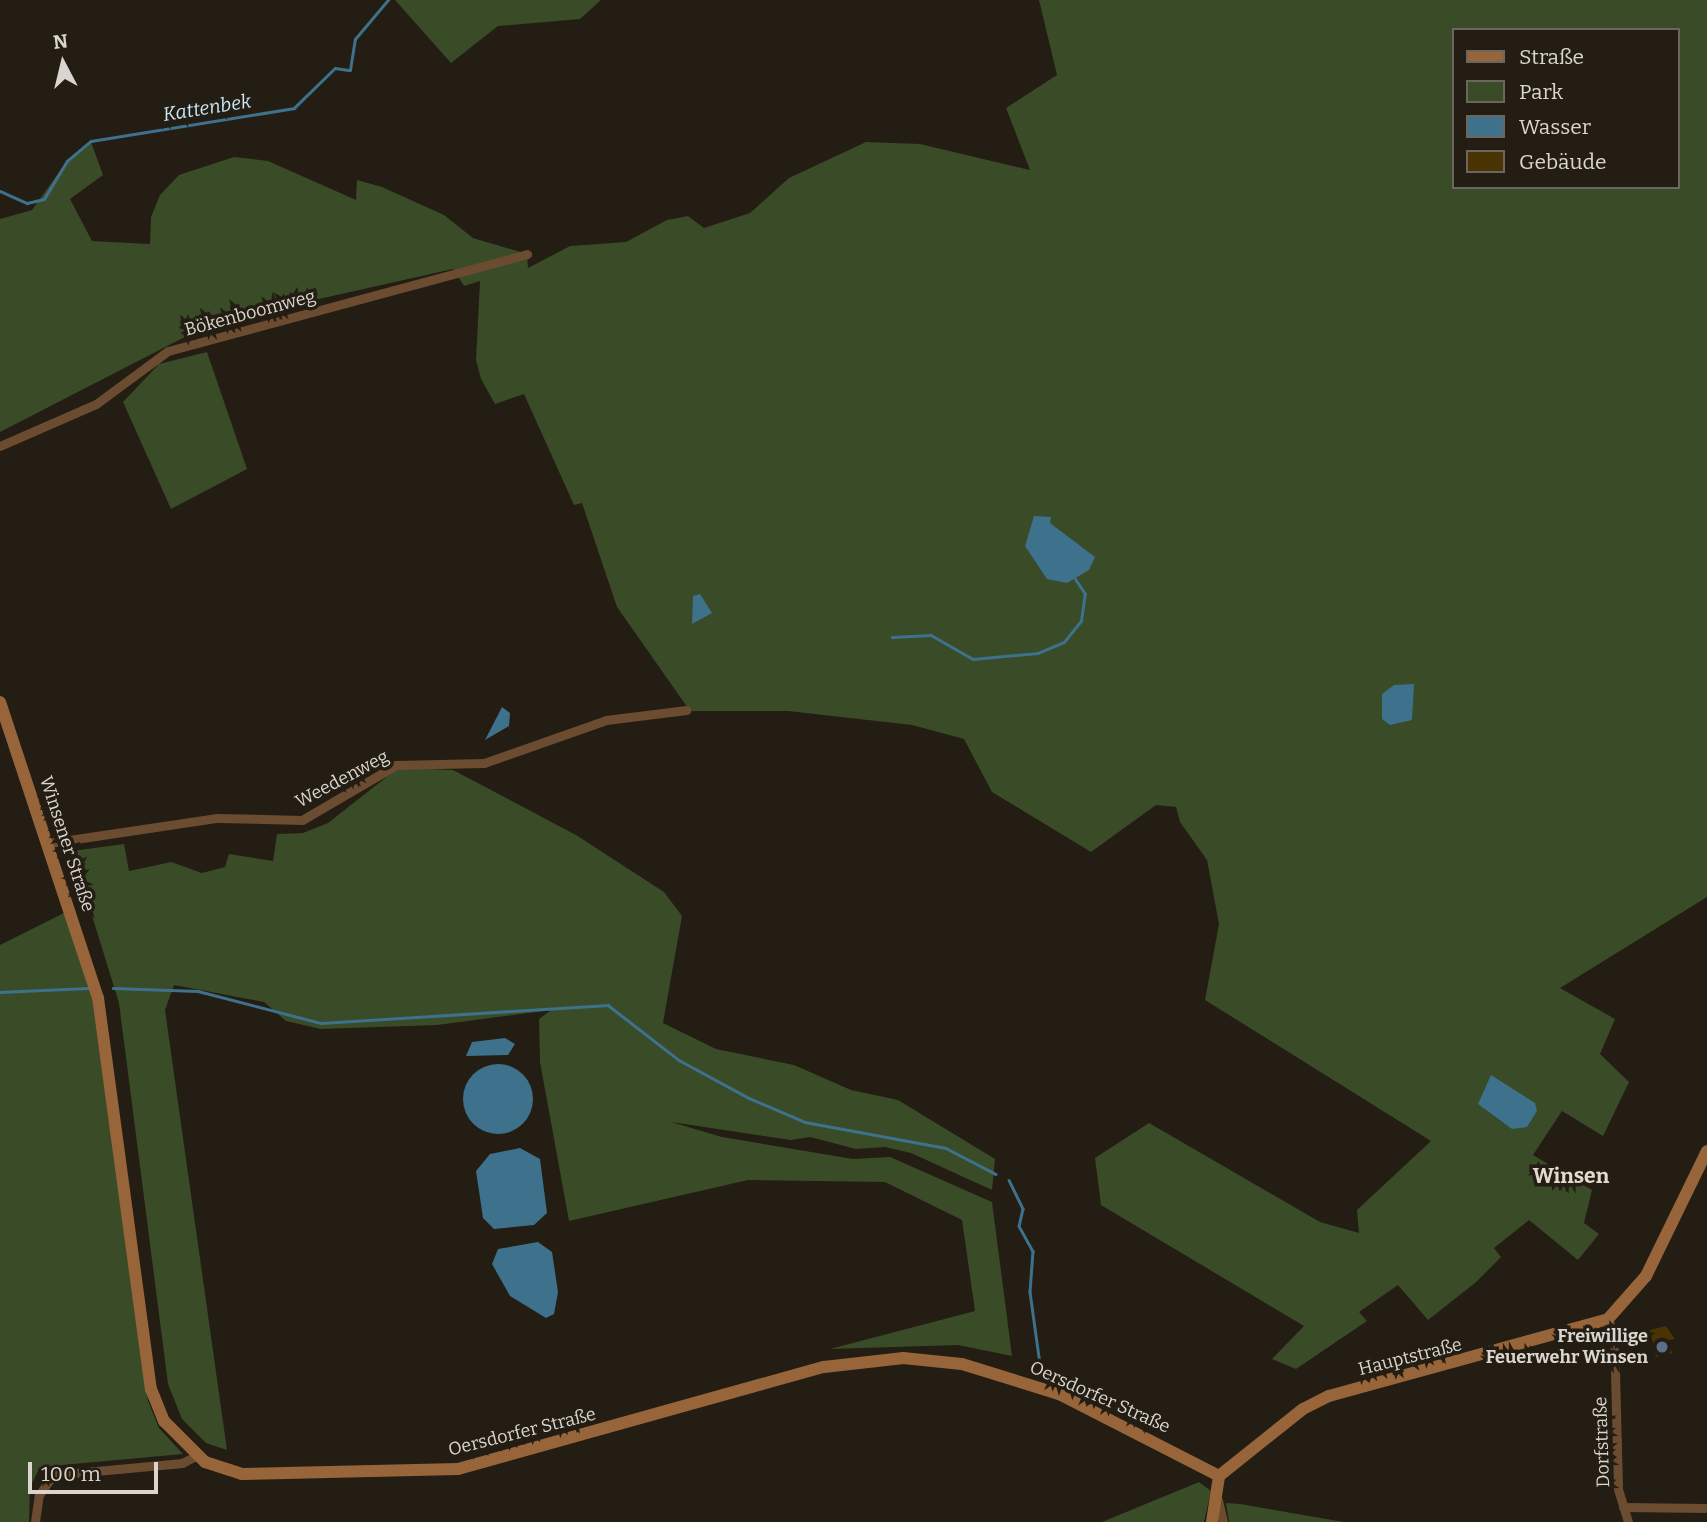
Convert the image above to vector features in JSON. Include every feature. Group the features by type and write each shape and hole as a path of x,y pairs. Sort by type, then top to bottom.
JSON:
{"street":[{"name":"Bökenboomweg","path":"0,446 96,404 168,351 527,254"},
{"name":"Winsener Straße","path":"0,702 49,843 98,998"},
{"name":"Weedenweg","path":"49,843 218,818 302,820 396,765 484,763 606,720 686,710"},
{"name":"Oersdorfer Straße","path":"98,998 151,1389 164,1422 196,1456 242,1474 458,1469 824,1367 903,1358 962,1364 1059,1394 1219,1476"},
{"path":"1608,1319 1646,1276 1707,1151"},
{"name":"Hauptstraße","path":"1219,1476 1303,1409 1329,1396 1608,1319"},
{"name":"Dorfstraße","path":"1608,1319 1614,1334 1623,1507 1628,1522"},
{"path":"36,1522 39,1495 53,1475 182,1462 196,1456"},
{"path":"1212,1522 1219,1476"},
{"path":"1217,1497 1223,1522"},
{"path":"1623,1507 1707,1508"}],"green space":[{"path":"395,0 601,0 580,19 498,26 451,63"},
{"path":"1039,0 1707,0 1707,897 1560,988 1615,1019 1600,1054 1629,1082 1603,1136 1562,1111 1533,1155 1592,1190 1584,1223 1599,1234 1578,1260 1529,1220 1494,1248 1501,1257 1475,1283 1428,1320 1398,1285 1359,1312 1367,1321 1296,1369 1272,1359 1304,1326 1101,1205 1095,1158 1149,1123 1320,1222 1359,1233 1357,1210 1431,1141 1205,1000 1219,924 1207,860 1180,822 1176,807 1156,805 1091,852 992,792 964,739 912,725 788,711 690,711 617,607 582,503 574,505 524,394 495,404 481,379 476,360 480,281 464,286 453,269 212,323 0,432 0,219 32,210 67,161 91,142 103,175 70,199 92,241 150,244 151,217 160,195 179,175 234,157 268,161 356,200 357,180 382,187 444,215 473,238 527,254 528,268 570,246 626,242 667,220 688,216 704,228 750,213 789,178 866,142 920,144 1030,170 1006,108 1057,75"},
{"path":"207,352 247,469 171,509 123,402 159,364"},
{"path":"398,768 453,770 576,835 664,892 682,916 663,1023 716,1049 794,1065 851,1090 898,1100 995,1159 992,1190 911,1153 885,1147 856,1149 810,1137 791,1140 671,1122 722,1137 853,1159 890,1157 992,1202 1012,1356 958,1345 830,1349 975,1311 962,1220 885,1182 748,1180 569,1221 540,1062 539,1019 551,1010 437,1025 321,1029 286,1021 264,1002 174,985 165,1010 227,1450 206,1443 182,1419 168,1384 119,1003 72,851 124,844 129,871 171,862 202,873 225,867 229,854 273,861 277,834 303,833 328,823"},
{"path":"64,913 92,999 148,1401 159,1428 183,1454 40,1467 30,1487 29,1522 0,1522 0,945"},
{"path":"1199,1482 1211,1491 1204,1522 1102,1522"},
{"path":"1226,1503 1240,1504 1344,1522 1229,1522"}],"water":[{"path":"1034,516 1051,517 1050,523 1095,557 1089,570 1067,583 1047,579 1025,546"},
{"path":"700,594 712,613 692,624 693,596"},
{"path":"1414,684 1412,720 1390,725 1382,719 1382,694 1394,685"},
{"path":"502,707 510,713 509,726 485,740"},
{"path":"505,1038 515,1044 508,1055 466,1056 472,1042"},
{"path":"505,1064 518,1070 527,1079 531,1085 531,1113 523,1124 512,1132 491,1134 473,1124 465,1113 463,1092 473,1074 484,1066"},
{"path":"1491,1075 1535,1103 1537,1111 1527,1127 1512,1129 1478,1104"},
{"path":"520,1148 540,1159 547,1213 534,1225 494,1229 483,1218 476,1171 490,1154"},
{"path":"538,1242 552,1252 558,1292 554,1314 546,1318 510,1296 492,1264 498,1249"}],"building":[{"name":"Freiwillige Feuerwehr Winsen","path":"1666,1326 1675,1339 1669,1340 1672,1353 1656,1357 1650,1330"}],"waterway":[{"name":"Kattenbek","path":"0,191 27,203 44,199 67,161 91,141 294,108 335,68 350,70 355,39 388,0"},
{"path":"892,637 931,635 973,659 1038,653 1064,642 1081,621 1085,594 1075,579"},
{"path":"0,992 88,988"},
{"path":"113,988 198,991 321,1023 608,1005 679,1060 749,1098 805,1122 946,1148 996,1174"},
{"path":"1009,1180 1023,1209 1019,1226 1033,1251 1030,1292 1040,1364"}],"place":[{"name":"Freiwillige Feuerwehr Winsen","path":"1662,1347"}],"district":[{"name":"Winsen","path":"1571,1176"}]}
